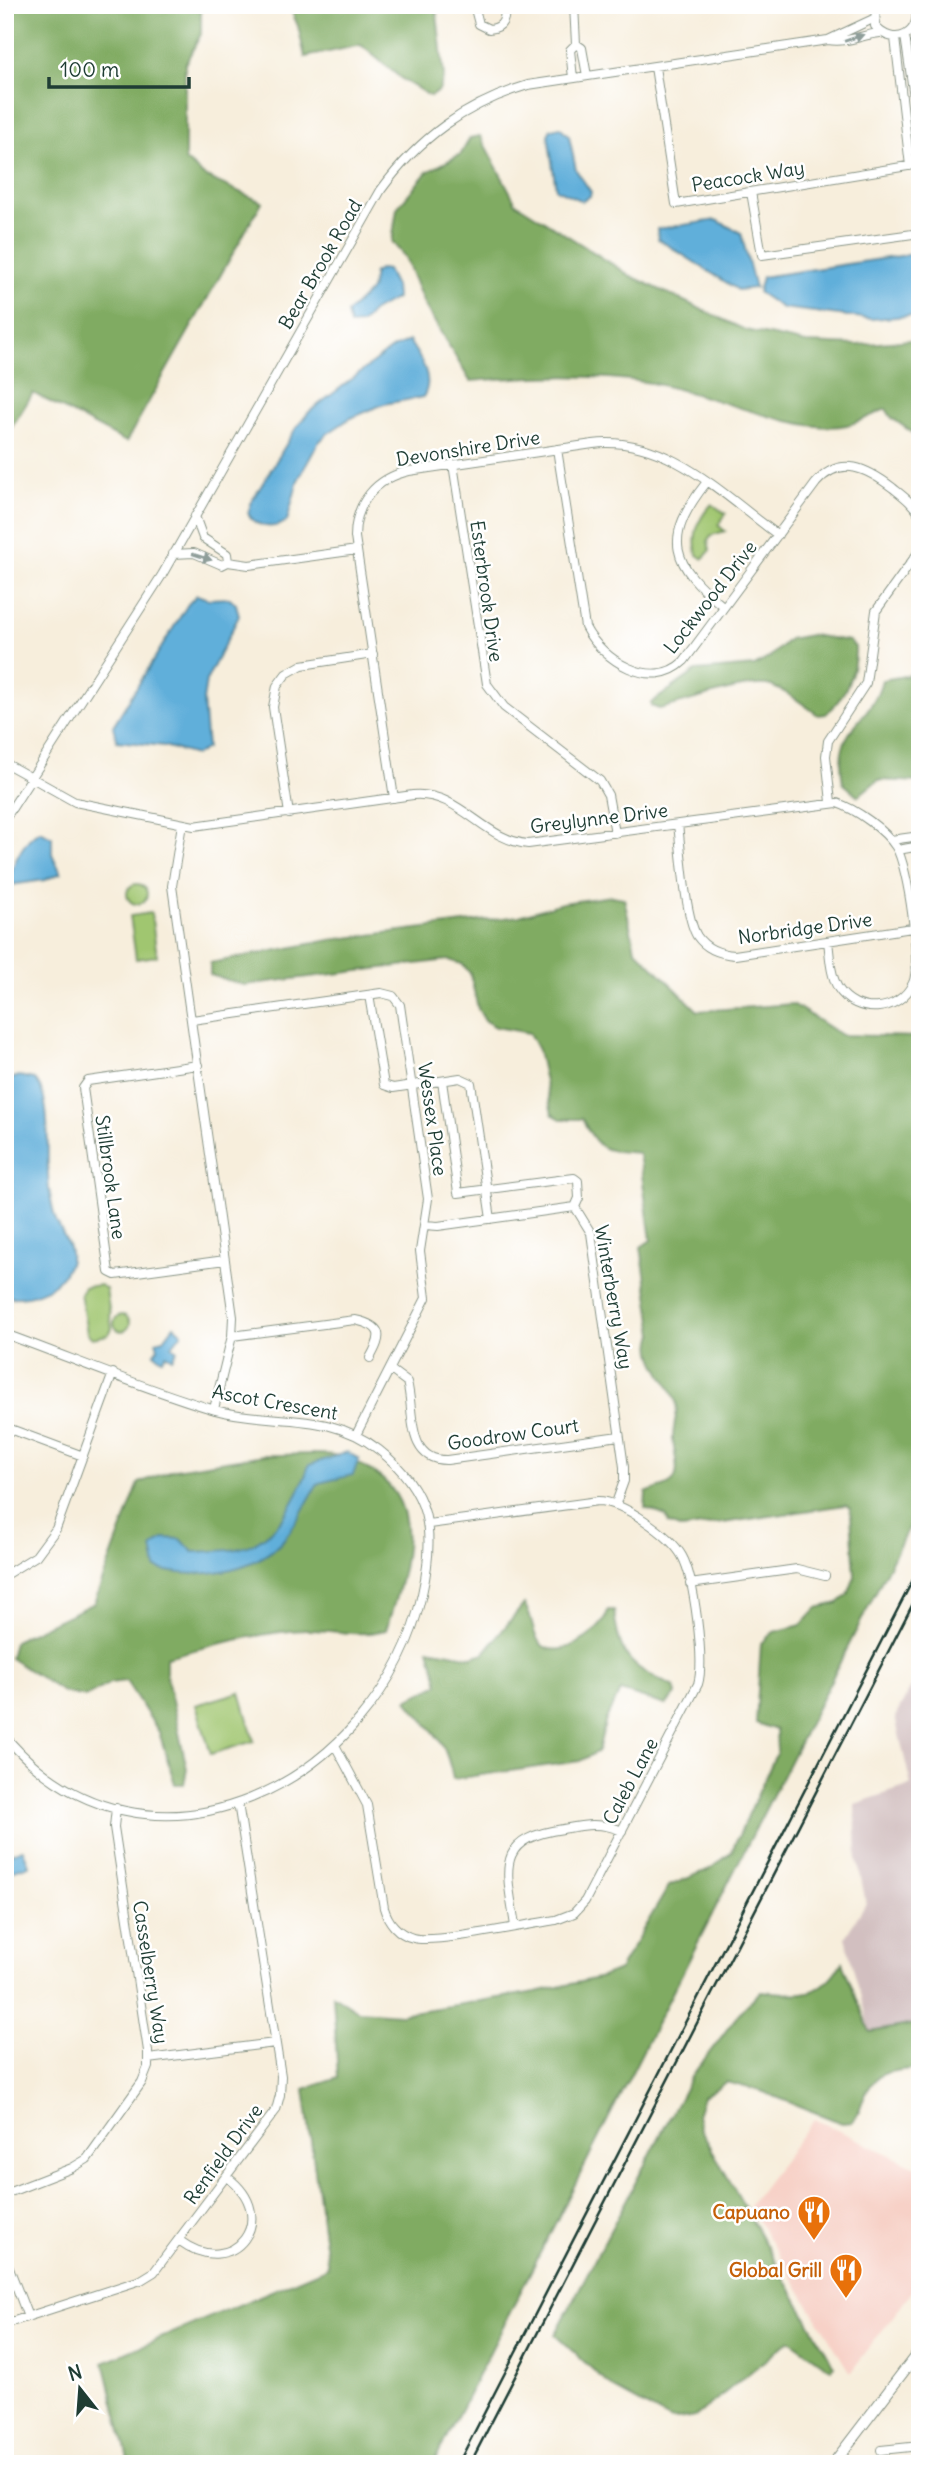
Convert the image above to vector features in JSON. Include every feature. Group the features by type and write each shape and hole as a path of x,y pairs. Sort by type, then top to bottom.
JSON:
{"street":[{"path":"474,5 479,24 489,29 500,26 504,20 504,5"},
{"path":"573,78 570,50 576,44 574,5"},
{"path":"876,5 873,19 880,33 895,38 905,36 918,23 917,7"},
{"path":"828,40 873,19"},
{"name":"Bear Brook Road","path":"5,819 34,778 173,554 306,319 396,169 426,138 483,100 528,85 828,40 844,42 863,35 880,33"},
{"path":"905,36 920,138"},
{"path":"895,38 910,166"},
{"path":"576,44 582,48 587,76"},
{"name":"Peacock Way","path":"655,67 676,204 920,164"},
{"path":"751,192 762,255 920,233"},
{"name":"Devonshire Drive","path":"394,798 357,550 358,515 375,487 398,473 608,442 639,446 668,457 778,534"},
{"name":"Lockwood Drive","path":"557,449 582,618 598,644 636,672 662,674 684,661 818,480 830,471 844,466 859,467 872,473 908,499 920,515"},
{"name":"Esterbrook Drive","path":"453,464 487,684 504,707 600,780 608,795 614,833"},
{"path":"706,483 682,520 679,552 694,582 724,607"},
{"path":"195,516 203,538 227,554 228,562"},
{"path":"173,554 194,553 222,565 228,562 248,565 357,550"},
{"path":"828,941 833,975 841,991 858,1004 880,1007 900,999 914,982 918,965 898,850 891,840 850,808 831,802 826,756 828,741 865,685 873,622 878,608 920,550"},
{"path":"289,814 273,707 277,686 289,672 302,665 373,654"},
{"name":"Greylynne Drive","path":"5,763 78,803 182,824 206,826 421,794 441,797 497,835 520,843 536,844 831,802"},
{"path":"182,824 172,881 233,1317 232,1336 214,1409"},
{"name":"Norbridge Drive","path":"678,824 691,922 697,936 720,953 735,955 912,928"},
{"path":"891,840 920,836"},
{"path":"898,850 920,846"},
{"name":"Wessex Place","path":"192,1020 369,995 388,994 400,1005 428,1199 420,1253 426,1300 356,1435"},
{"path":"369,995 381,1081 390,1088 463,1078 472,1085 491,1219"},
{"name":"Stillbrook Lane","path":"198,1065 85,1082 83,1088 108,1269 111,1274 225,1260"},
{"path":"442,1081 457,1191 461,1194 575,1178 580,1196 575,1207"},
{"name":"Winterberry Way","path":"425,1224 437,1227 575,1207 591,1233 620,1436 624,1477 616,1503"},
{"path":"232,1336 355,1320 378,1332 379,1342 370,1358"},
{"name":"Ascot Crescent","path":"5,1334 214,1409 311,1420 356,1435 379,1450 411,1482 424,1504 429,1524 423,1590 406,1644 377,1699 336,1747 290,1780 238,1803 179,1814 116,1808 86,1799 60,1786 27,1761 5,1736"},
{"name":"Goodrow Court","path":"391,1370 407,1382 417,1443 424,1453 434,1459 446,1460 620,1436"},
{"path":"5,1575 36,1556 52,1538 113,1373"},
{"path":"5,1427 83,1456"},
{"path":"429,1524 598,1501 616,1503"},
{"name":"Caleb Lane","path":"336,1747 366,1800 384,1908 394,1926 409,1936 423,1939 559,1919 577,1910 587,1898 699,1682 701,1663 685,1562 675,1546 616,1503"},
{"path":"690,1584 797,1569 825,1576"},
{"name":"Renfield Drive","path":"5,2324 145,2278 159,2268 272,2117 279,2103 281,2080 238,1803"},
{"name":"Casselberry Way","path":"5,2194 69,2170 89,2157 141,2085 148,2059 113,1826 116,1808"},
{"path":"515,1926 507,1872 512,1854 520,1843 539,1832 590,1824 606,1825 622,1831"},
{"path":"148,2059 275,2043"},
{"path":"180,2241 197,2252 216,2255 235,2248 246,2237 252,2223 251,2203 243,2190 227,2177"},
{"path":"5,2257 28,2317"},
{"path":"833,2464 920,2350"},
{"path":"881,2450 920,2445"}],"shaded area":[{"path":"920,1671 920,2023 870,2032 845,1937 866,1903 857,1858 855,1804 911,1785 895,1717"},
{"path":"814,2119 920,2169 920,2281 850,2373 749,2206"}],"green space":[{"path":"5,5 201,5 201,34 185,64 185,160 204,176 262,202 126,442 33,393 5,438"},
{"path":"289,5 436,5 444,76 439,91 430,96 403,80 361,45 305,57 298,26"},
{"path":"480,136 516,203 631,276 745,330 806,343 858,345 920,339 920,438 892,418 886,409 852,424 827,427 778,419 672,388 628,380 560,376 470,381 424,304 405,257 392,242 397,208 427,172 461,154 470,138"},
{"path":"712,504 726,514 718,525 725,531 712,535 708,541 710,551 703,559 697,555 696,533 703,515"},
{"path":"811,635 849,641 855,647 854,666 848,684 839,700 826,714 818,715 784,692 761,685 733,689 659,709 651,706 651,703 696,671 754,666 770,657 789,639"},
{"path":"920,669 920,782 878,780 858,796 843,783 841,763 847,736 869,707 882,680 910,675"},
{"path":"137,884 144,887 147,894 144,901 137,904 130,901 127,894 130,887"},
{"path":"612,896 624,898 635,949 698,1011 793,1004 841,1035 920,1037 920,1505 433,2464 116,2464 128,2459 104,2362 328,2267 304,2089 338,2078 333,1995 358,2011 400,2014 536,1992 602,1977 619,1970 669,1886 710,1869 731,1853 777,1752 776,1730 756,1723 761,1643 774,1632 801,1625 817,1608 838,1603 848,1595 855,1576 851,1515 850,1508 845,1505 682,1529 669,1524 666,1516 645,1508 646,1493 668,1485 676,1475 673,1436 677,1408 672,1391 658,1368 652,1351 654,1334 641,1247 651,1240 639,1153 603,1148 582,1119 561,1119 552,1114 538,1050 529,1033 496,1027 485,1021 478,1009 470,973 462,964 448,960 244,985 210,975 210,963 330,940 519,916 562,903"},
{"path":"151,913 157,956 136,959 130,916"},
{"path":"100,1285 106,1289 112,1329 108,1335 92,1338 87,1333 80,1293 84,1287"},
{"path":"119,1315 125,1315 130,1323 128,1329 119,1331 114,1326 114,1320"},
{"path":"264,1455 338,1456 364,1467 385,1481 398,1499 405,1518 407,1540 399,1586 386,1630 365,1633 288,1631 235,1640 166,1657 166,1674 187,1769 184,1784 175,1784 159,1732 126,1681 110,1683 86,1697 63,1692 10,1658 14,1641 94,1603 139,1483 175,1469"},
{"path":"524,1604 538,1641 550,1649 570,1646 591,1635 599,1627 608,1610 614,1610 619,1640 624,1651 637,1667 674,1687 676,1694 666,1705 620,1691 606,1719 598,1751 580,1761 453,1779 441,1743 407,1700 439,1684 429,1649 472,1657 484,1653"},
{"path":"240,1692 254,1741 211,1754 196,1705"},
{"path":"842,1962 870,2032 920,2023 918,2068 892,2071 879,2076 869,2088 852,2122 842,2123 761,2091 726,2082 703,2097 697,2115 700,2128 834,2366 831,2369 790,2340 696,2416 671,2420 614,2389 555,2335 691,2077 741,2011 761,1991 798,1993 817,1989 833,1975"}],"water":[{"path":"560,127 569,136 576,170 591,192 590,196 582,201 556,189 548,135 551,129"},
{"path":"716,220 741,233 755,288 738,290 658,239 657,229"},
{"path":"920,253 920,315 872,319 782,308 758,292 762,277"},
{"path":"381,269 387,270 395,286 396,298 372,312 361,324 350,325 347,313 371,290 374,273"},
{"path":"409,341 427,375 423,397 384,404 349,419 327,434 318,443 298,480 287,521 276,526 255,522 248,513 252,501 296,428 309,412 391,349"},
{"path":"197,595 208,599 230,598 236,604 239,616 206,681 203,700 207,748 195,755 164,746 117,741 113,726 188,604"},
{"path":"40,831 52,837 52,854 61,873 45,880 10,885 12,871 19,855 34,834"},
{"path":"19,1076 34,1079 44,1100 48,1130 49,1189 55,1216 69,1248 70,1260 57,1282 42,1292 24,1297 5,1297 5,1093 8,1080"},
{"path":"174,1326 182,1333 172,1346 177,1350 172,1358 166,1354 162,1359 154,1353 158,1348 156,1341 164,1339"},
{"path":"347,1452 359,1459 353,1475 319,1483 284,1539 258,1559 224,1571 206,1573 188,1574 156,1568 152,1548 164,1538 181,1539 193,1552 237,1549 251,1545 284,1517 299,1492 309,1465"},
{"path":"23,1849 29,1865 5,1873 5,1855"}],"railway":[{"path":"458,2464 920,1566"},
{"path":"470,2464 920,1590"}],"place":[{"name":"Capuano","path":"814,2242"},
{"name":"Global Grill","path":"846,2300"}]}
